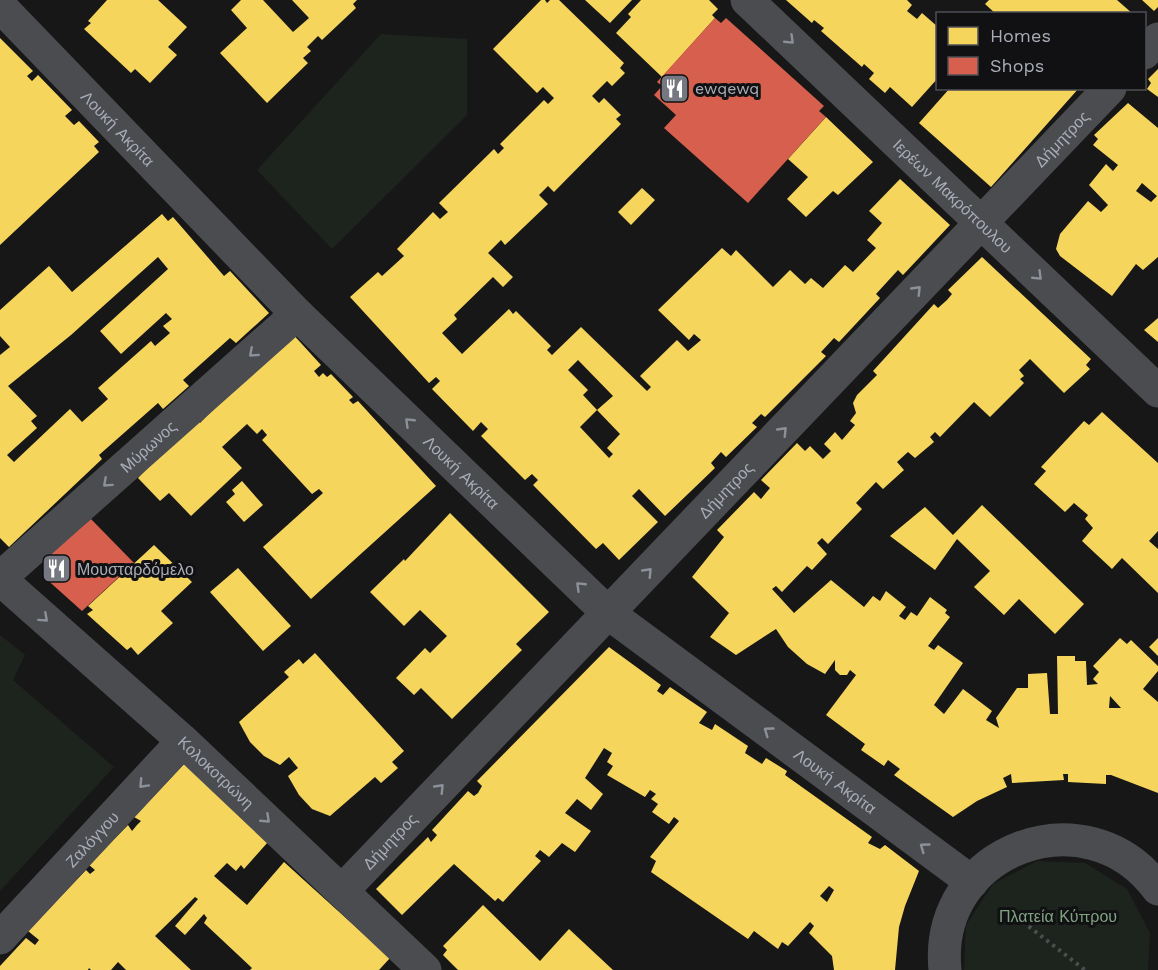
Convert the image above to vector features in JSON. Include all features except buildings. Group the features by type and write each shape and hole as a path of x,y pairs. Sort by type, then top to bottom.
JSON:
{"street":[{"name":"Ιερέων Μακρόπουλου","path":"747,0 1158,390"},
{"name":"Λουκή Ακρίτα","path":"0,6 297,314 608,613 972,882"},
{"path":"1146,51 1158,39"},
{"name":"Δήμητρος","path":"342,891 1108,90"},
{"name":"Μύρωνος","path":"0,579 297,314"},
{"name":"Κολοκοτρώνη","path":"0,579 183,741 342,891 411,965"},
{"name":"Ζαλόγγου","path":"0,938 183,741"},
{"path":"945,970 944,952 948,926 957,902 980,871 1011,850 1035,842 1060,839 1097,844 1120,854 1154,874"}],"path":[{"path":"972,882 1086,970"}],"green space":[{"path":"381,34 467,39 467,115 332,249 257,170"},
{"path":"0,635 25,655 13,680 114,767 0,891"},
{"name":"Πλατεία Κύπρου","path":"1037,861 1085,863 1127,889 1150,933 1148,970 964,970 966,925 993,884"}],"place":[{"name":"ewqewq","path":"674,88"},
{"name":"Μουσταρδόμελο","path":"56,569"}]}
